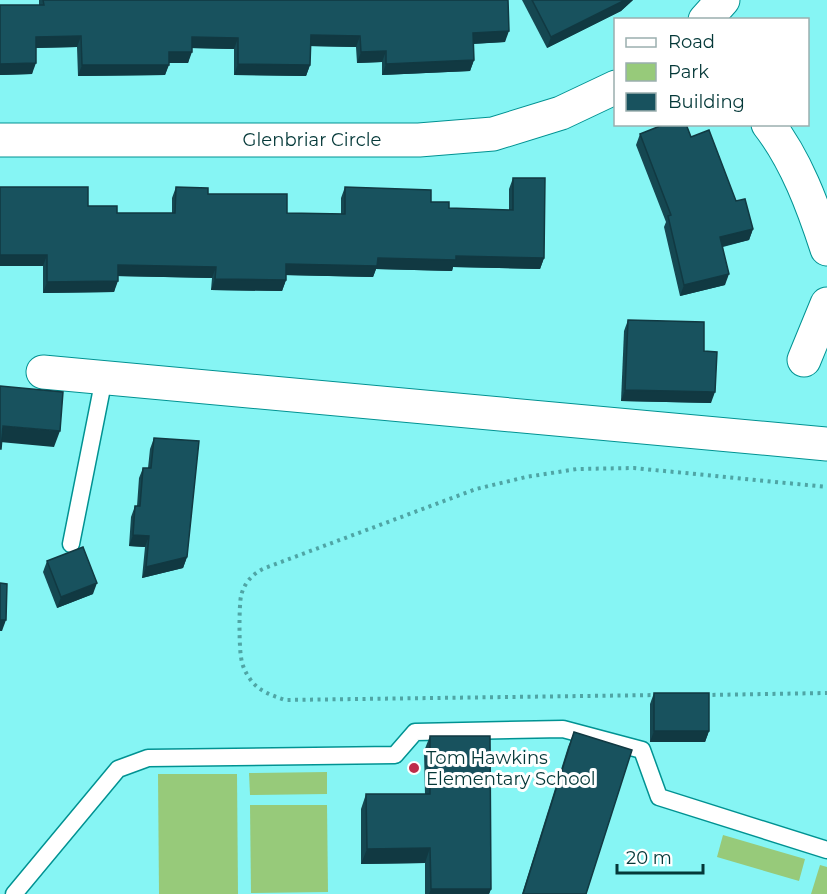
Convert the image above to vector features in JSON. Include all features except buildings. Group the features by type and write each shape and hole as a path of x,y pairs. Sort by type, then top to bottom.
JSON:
{"street":[{"path":"707,18 723,0"},
{"name":"Glenbriar Circle","path":"0,140 419,140 493,134 561,113 614,87"},
{"path":"770,126 780,140 814,208 827,249"},
{"path":"804,360 827,304"},
{"path":"43,372 827,444"}],"lane":[{"path":"71,544 104,378"},
{"path":"14,894 118,769 148,758 395,755 415,732 563,729 642,750 659,797 827,850"}],"path":[{"path":"665,695 285,700 262,692 250,680 243,667 240,656 241,596 255,573 265,568 476,489 526,477 577,469 634,468 827,488"},
{"path":"700,695 827,693"}],"green space":[{"path":"327,772 327,794 250,795 249,773"},
{"path":"158,774 237,774 238,894 159,894"},
{"path":"250,805 327,805 328,892 251,893"},
{"path":"723,835 805,859 799,881 717,857"},
{"path":"820,865 827,867 827,894 811,894"}],"place":[{"name":"Tom Hawkins Elementary School","path":"414,768"}]}
